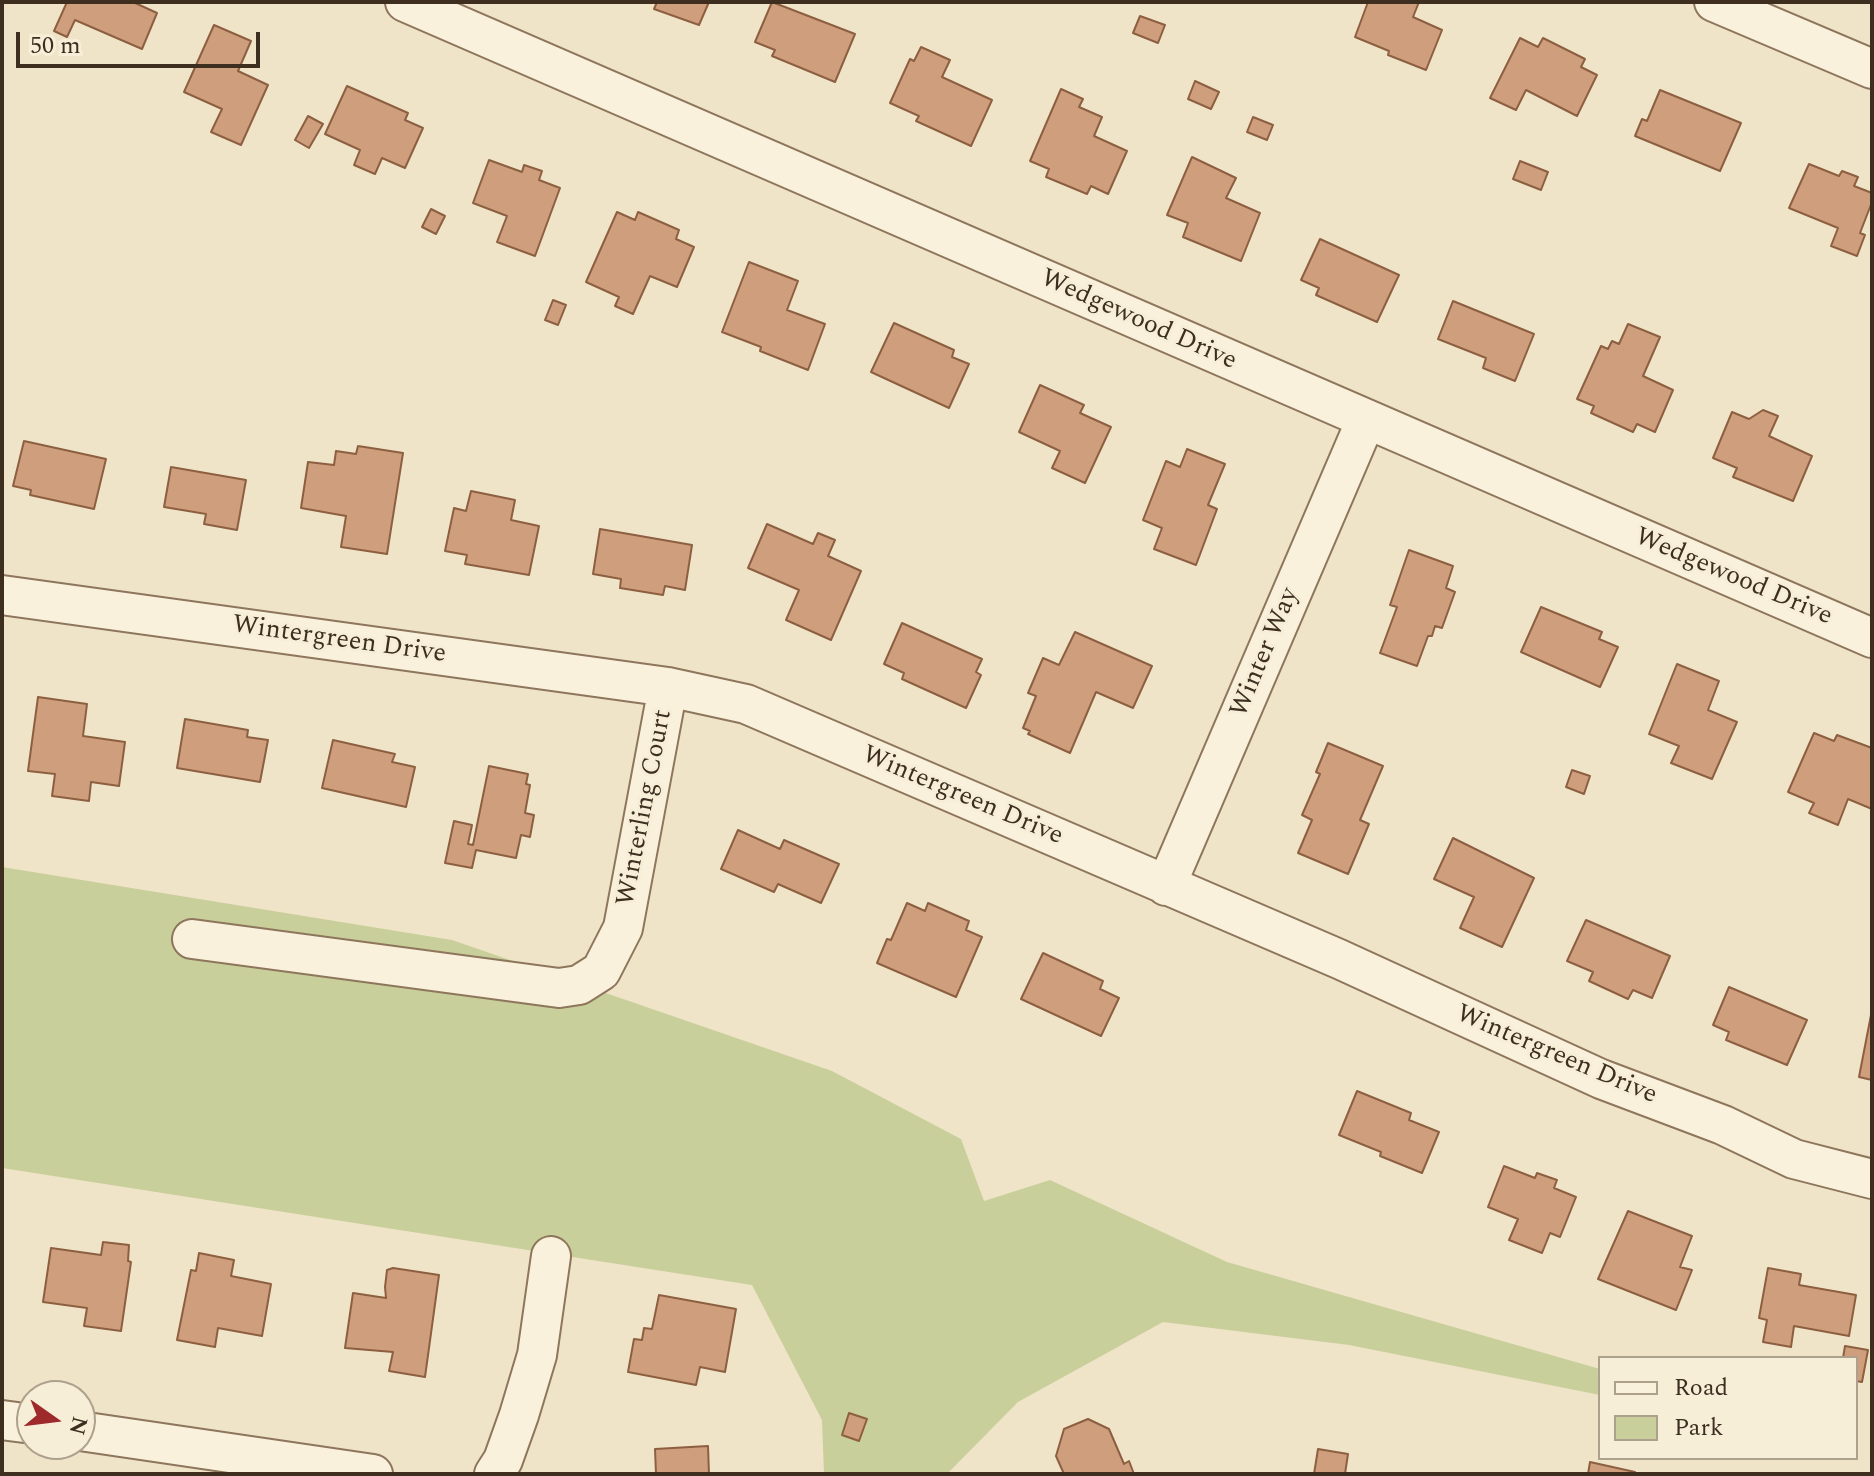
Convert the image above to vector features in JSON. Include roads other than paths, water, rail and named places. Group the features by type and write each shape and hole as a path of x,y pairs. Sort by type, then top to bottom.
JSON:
{"street":[{"name":"Wedgewood Drive","path":"405,2 1872,638"},
{"path":"1714,2 1872,69"},
{"name":"Winter Way","path":"1166,886 1366,420"},
{"name":"Wintergreen Drive","path":"2,595 668,687 746,704 1339,959 1601,1079 1723,1125 1794,1159 1872,1179"},
{"name":"Winterling Court","path":"192,939 559,988 579,985 601,971 623,928 668,687"},
{"path":"494,1474 503,1460 537,1355 551,1256"},
{"path":"96,1433 373,1474"}]}
